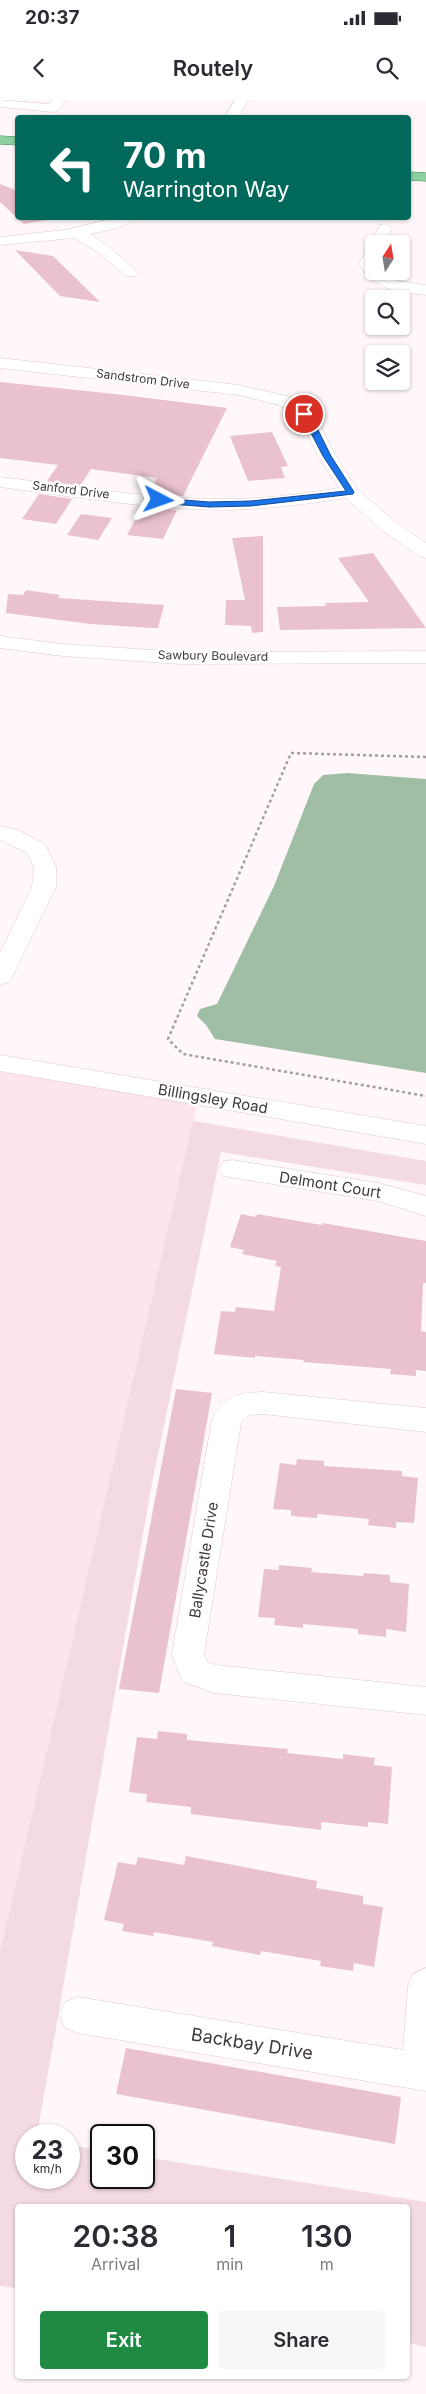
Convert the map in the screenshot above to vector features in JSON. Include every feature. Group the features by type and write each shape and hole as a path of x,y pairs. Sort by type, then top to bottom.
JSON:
{"main road":[{"path":"0,140 15,141"},
{"path":"411,176 426,177"}],"street":[{"path":"232,115 242,100"},
{"path":"0,103 56,104"},
{"path":"0,241 42,238 76,232 121,220"},
{"path":"382,235 385,228"},
{"path":"76,232 104,250 130,273"},
{"path":"380,280 385,283 426,290"},
{"name":"Sandstrom Drive","path":"0,363 239,390 285,401 299,409 308,418 327,456 350,492"},
{"name":"Sanford Drive","path":"0,482 142,499 209,504 287,501 350,492"},
{"path":"350,492 387,525 426,552"},
{"name":"Sawbury Boulevard","path":"0,642 63,650 181,658 426,657"},
{"path":"0,833 10,835 37,849 45,867 44,887 0,977"},
{"name":"Billingsley Road","path":"0,1063 426,1135"},
{"name":"Delmont Court","path":"232,1169 378,1192 426,1206"},
{"name":"Ballycastle Drive","path":"426,1420 264,1403 242,1404 227,1419 188,1654 194,1671 214,1679 426,1701"},
{"path":"423,2072 426,1986"},
{"name":"Backbay Drive","path":"78,2015 423,2072"}],"path":[{"path":"426,756 291,753 168,1039 183,1054 426,1096"}],"shaded area":[{"path":"347,773 426,779 426,1073 215,1039 206,1025 197,1016 200,1009 217,1004 274,886 314,784 323,775"},
{"path":"0,1063 199,1096 0,1952"},
{"path":"193,1121 426,1161 426,1185 221,1152 152,1483 39,2124 15,2124 15,2189 80,2189 80,2147 90,2148 90,2189 155,2189 155,2159 426,2202 426,2347 410,2343 410,2204 15,2204 15,2288 0,2286 0,1952"}],"building":[{"path":"0,184 15,190 15,216 0,202"},
{"path":"20,220 46,220 24,224"},
{"path":"15,250 53,256 100,302 60,296"},
{"path":"0,382 227,408 183,496 149,494 157,478 91,469 80,486 47,481 58,465 0,458"},
{"path":"272,432 288,466 281,467 285,478 248,481 230,436"},
{"path":"39,494 72,499 56,524 22,519"},
{"path":"142,507 177,510 163,539 127,535"},
{"path":"81,514 112,518 98,540 67,535"},
{"path":"263,536 263,632 252,633 251,626 225,625 226,600 245,600 232,538"},
{"path":"373,553 426,628 280,630 277,607 326,606 325,603 369,602 338,558"},
{"path":"26,590 60,595 58,598 164,605 158,628 90,624 6,613 8,594 23,595"},
{"path":"241,1214 256,1217 257,1214 322,1225 323,1223 426,1241 426,1283 423,1283 421,1331 426,1332 426,1371 416,1370 416,1376 390,1374 391,1369 303,1362 304,1360 214,1354 221,1311 235,1312 236,1307 274,1311 281,1267 275,1266 277,1261 242,1254 244,1250 230,1247"},
{"path":"176,1389 212,1393 159,1693 119,1689"},
{"path":"297,1459 324,1461 324,1466 402,1471 402,1476 418,1478 414,1523 396,1522 396,1528 368,1525 369,1519 317,1514 317,1518 291,1516 291,1510 273,1509 280,1463 296,1465"},
{"path":"279,1565 312,1568 311,1572 363,1576 364,1573 390,1575 390,1582 409,1584 406,1632 386,1629 386,1637 358,1634 358,1629 303,1624 303,1628 274,1625 275,1618 258,1617 264,1569 279,1570"},
{"path":"158,1731 187,1734 187,1740 288,1749 287,1753 343,1759 343,1754 375,1758 374,1765 392,1767 388,1824 368,1822 368,1827 321,1822 321,1830 191,1814 191,1807 146,1802 147,1794 129,1792 137,1737 157,1739"},
{"path":"186,1856 317,1881 316,1888 363,1896 363,1904 383,1907 374,1967 354,1963 353,1971 320,1966 321,1961 261,1951 260,1955 212,1946 213,1942 154,1932 153,1936 122,1931 124,1924 104,1920 118,1862 136,1865 138,1857 184,1865"},
{"path":"126,2048 401,2097 395,2144 116,2094"}],"route":[{"path":"159,500 209,504 251,504 350,492 327,456 308,418 304,414"}]}
